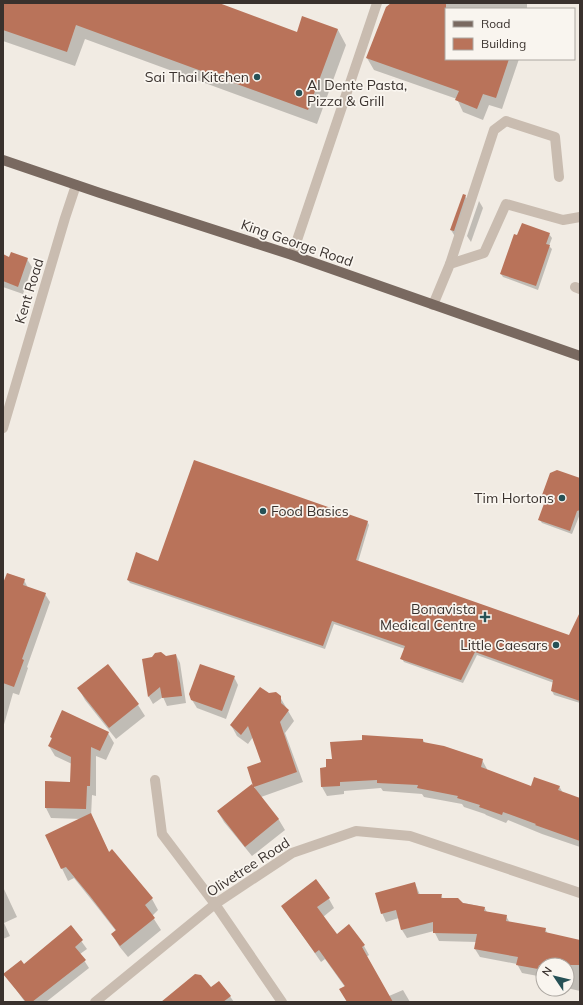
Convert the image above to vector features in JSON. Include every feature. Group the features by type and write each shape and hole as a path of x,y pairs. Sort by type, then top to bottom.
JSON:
{"main road":[{"name":"King George Road","path":"3,160 292,255 580,356"}],"street":[{"path":"292,255 377,3"},
{"path":"433,305 450,264 494,130 506,121 555,137 558,178"},
{"name":"Kent Road","path":"3,428 76,185"},
{"path":"450,264 484,253 506,204 562,220 580,218"},
{"path":"155,780 162,834 215,904 282,1002"},
{"name":"Olivetree Road","path":"95,1002 215,904 292,853 356,831 410,836 580,893"}],"building":[{"path":"3,3 219,3 297,32 302,16 338,29 308,110 76,25 67,52 3,30"},
{"path":"391,3 446,3 445,60 509,60 496,98 483,94 477,109 455,100 459,91 366,58 386,7"},
{"path":"463,194 466,195 454,231 450,230"},
{"path":"522,223 550,233 546,244 550,245 536,286 500,274 514,234 517,235"},
{"path":"11,252 28,258 18,287 3,281 3,254 9,257"},
{"path":"194,460 368,521 356,560 569,635 580,612 580,701 551,691 553,680 475,652 461,680 400,659 405,646 332,621 323,646 127,580 136,552 158,561"},
{"name":"Tim Hortons","path":"557,470 580,478 580,510 577,511 570,531 538,520 545,501 542,495 550,473"},
{"path":"7,573 25,579 23,585 46,593 22,659 24,660 14,687 3,683 3,583"},
{"path":"161,652 166,656 176,654 182,696 162,698 160,687 148,697 142,659 152,657 155,653"},
{"path":"108,664 139,704 109,728 77,688"},
{"path":"200,664 235,676 222,711 191,700 189,694"},
{"path":"260,687 269,693 276,692 281,696 281,703 289,710 280,722 297,772 254,787 279,819 245,847 217,811 252,784 253,786 247,767 261,762 248,726 241,735 230,725"},
{"path":"62,710 109,732 100,751 91,747 90,786 87,786 86,809 45,808 45,781 70,782 71,757 48,746 52,738 50,737"},
{"path":"362,735 423,739 423,742 444,746 483,759 481,767 531,786 534,777 560,786 558,790 580,798 580,841 503,812 502,815 479,807 480,805 457,798 458,796 417,788 418,785 377,783 377,780 340,782 340,786 321,787 320,768 326,767 326,759 332,759 330,742 362,740"},
{"path":"91,813 109,852 112,849 153,898 145,905 155,918 120,946 111,934 116,930 90,896 66,867 61,869 45,835"},
{"path":"316,879 330,898 317,907 337,934 349,924 365,945 362,947 393,1002 347,1002 339,989 345,986 319,950 315,953 281,906"},
{"path":"415,882 418,894 442,894 441,898 458,898 463,903 485,907 484,911 507,915 506,921 546,928 545,932 580,940 580,965 575,965 575,957 535,957 535,968 516,965 518,957 474,949 477,934 433,933 433,922 401,930 396,910 381,914 375,893"},
{"path":"71,925 83,940 75,947 86,960 32,1002 26,1002 3,974 21,960 24,964"},
{"path":"195,974 201,975 211,987 219,981 231,996 223,1002 161,1002"}],"place":[{"name":"Sai Thai Kitchen","path":"257,77"},
{"name":"Al Dente Pasta, Pizza & Grill","path":"299,93"},
{"name":"Tim Hortons","path":"562,498"},
{"name":"Food Basics","path":"263,511"},
{"name":"Bonavista Medical Centre","path":"485,617"},
{"name":"Little Caesars","path":"556,645"}]}
